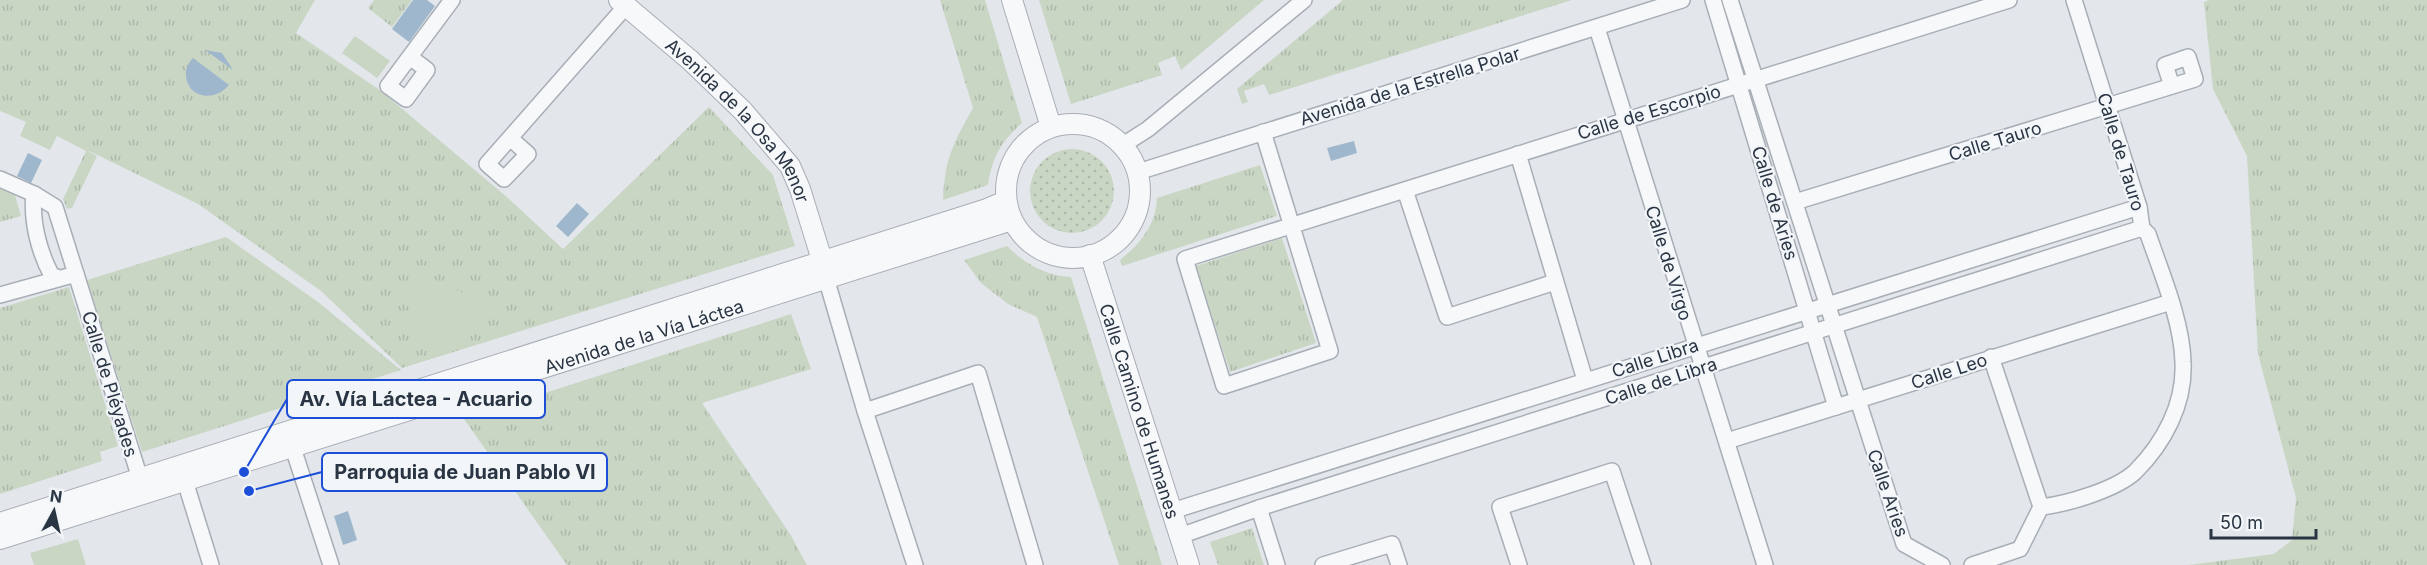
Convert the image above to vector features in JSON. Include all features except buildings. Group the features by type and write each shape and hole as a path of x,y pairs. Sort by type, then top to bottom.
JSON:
{"street":[{"path":"410,57 452,0"},
{"path":"1012,0 1051,127"},
{"path":"1123,145 1148,129 1304,0"},
{"name":"Avenida de la Estrella Polar","path":"1138,172 1682,0"},
{"name":"Calle de Aries","path":"1713,0 1836,407"},
{"name":"Calle de Aries","path":"1730,0 1858,401"},
{"name":"Calle de Escorpio","path":"1263,132 1290,225 1330,351 1224,386 1185,259 1290,225 1518,154 1624,119 2009,0"},
{"name":"Calle de Tauro","path":"2074,0 2139,207 2142,228 2148,234 2171,302"},
{"path":"510,138 623,3"},
{"name":"Avenida de la Osa Menor","path":"623,3 690,60 735,103 768,137 790,166 800,189 865,411 915,565"},
{"name":"Calle de Virgo","path":"1597,28 1764,565"},
{"name":"Calle Tauro","path":"1796,202 2172,86 2194,79 2188,57 2165,64 2172,86"},
{"path":"1070,123 1089,125 1107,133 1123,145 1138,172 1140,193 1136,214 1125,232 1110,247 1090,255 1059,256 1045,252 1031,244 1020,233 1009,210 1006,178 1015,156 1030,138 1051,127 1070,123"},
{"path":"1518,154 1585,380"},
{"path":"0,179 34,194 33,216 47,267 52,276 57,277"},
{"path":"1405,190 1447,317 1555,282"},
{"name":"Calle de Pléyades","path":"34,194 55,207 142,486"},
{"name":"Calle Libra","path":"1172,511 2139,207"},
{"name":"Avenida de la Vía Láctea","path":"0,539 142,486 824,270 992,224 1009,210"},
{"name":"Calle de Libra","path":"1180,536 1259,508 2142,228"},
{"name":"Calle Camino de Humanes","path":"1090,255 1189,565"},
{"name":"Avenida de la Vía Láctea","path":"0,523 142,486 185,481 293,448 824,270"},
{"path":"0,295 57,277 76,274"},
{"path":"2041,507 2065,504 2100,492 2133,473 2168,432 2183,383 2181,343 2171,302"},
{"name":"Calle Leo","path":"1727,441 2171,302"},
{"path":"1972,565 2020,549 2041,507 1991,357"},
{"path":"865,411 978,373 1035,565"},
{"name":"Calle Aries","path":"1858,401 1904,544 1942,565"},
{"path":"293,448 331,565"},
{"path":"1519,565 1500,507 1612,471 1643,565"},
{"path":"185,481 211,565"},
{"path":"1259,508 1277,565"},
{"path":"1323,565 1392,544 1399,565"}],"green space":[{"path":"0,0 315,0 296,33 381,91 508,198 563,249 709,107 773,175 795,246 402,368 321,291 198,204 89,151 97,156 72,208 67,209 63,199 86,151 57,136 50,150 20,136 26,122 0,111"},
{"path":"374,0 412,0 392,27 368,8"},
{"path":"940,0 985,0 1022,123 1008,137 995,158 988,185 943,200 951,151 973,108"},
{"path":"1039,0 1264,0 1181,70 1175,56 1158,63 1162,75 1071,104"},
{"path":"1343,0 1572,0 1269,95 1264,84 1244,91 1248,102 1242,104 1237,89"},
{"path":"2209,0 2427,0 2427,565 2188,565 2274,554 2292,540 2296,498 2258,354 2247,156 2213,89 2204,2"},
{"path":"355,36 390,61 377,78 342,53"},
{"path":"1064,149 1080,149 1096,156 1107,167 1114,183 1111,207 1102,221 1080,233 1064,233 1048,226 1037,215 1030,199 1030,183 1037,167 1048,156"},
{"path":"1260,165 1277,216 1122,266 1120,260 1146,233 1154,217 1157,198"},
{"path":"0,188 15,195 21,216 0,222"},
{"path":"226,237 318,302 401,370 142,452 87,280"},
{"path":"1282,238 1316,343 1230,372 1196,266"},
{"path":"1007,246 1036,268 1071,277 1162,565 1119,565 1037,317 1008,304 981,283 964,260"},
{"path":"430,278 488,304 492,309 488,320 457,341 437,348 424,347 418,338 408,294 414,283"},
{"path":"69,287 118,446 100,452 102,461 0,494 0,308"},
{"path":"791,314 811,369 702,403 790,534 807,565 567,565 464,419"},
{"path":"1252,528 1264,565 1218,565 1210,542"},
{"path":"78,539 86,565 34,565 30,553"}],"water":[{"path":"413,0 427,0 435,6 409,42 392,29"},
{"path":"205,50 222,53 233,70"},
{"path":"193,58 229,85 222,91 208,96 195,92 187,80 186,71"},
{"path":"1354,141 1357,153 1331,161 1327,148"},
{"path":"28,153 42,160 31,183 17,176"},
{"path":"577,203 589,214 568,237 556,226"},
{"path":"348,511 357,540 343,545 334,516"}],"place":[{"name":"Av. Vía Láctea - Acuario","path":"244,472"},
{"name":"Parroquia de Juan Pablo VI","path":"249,491"}]}
